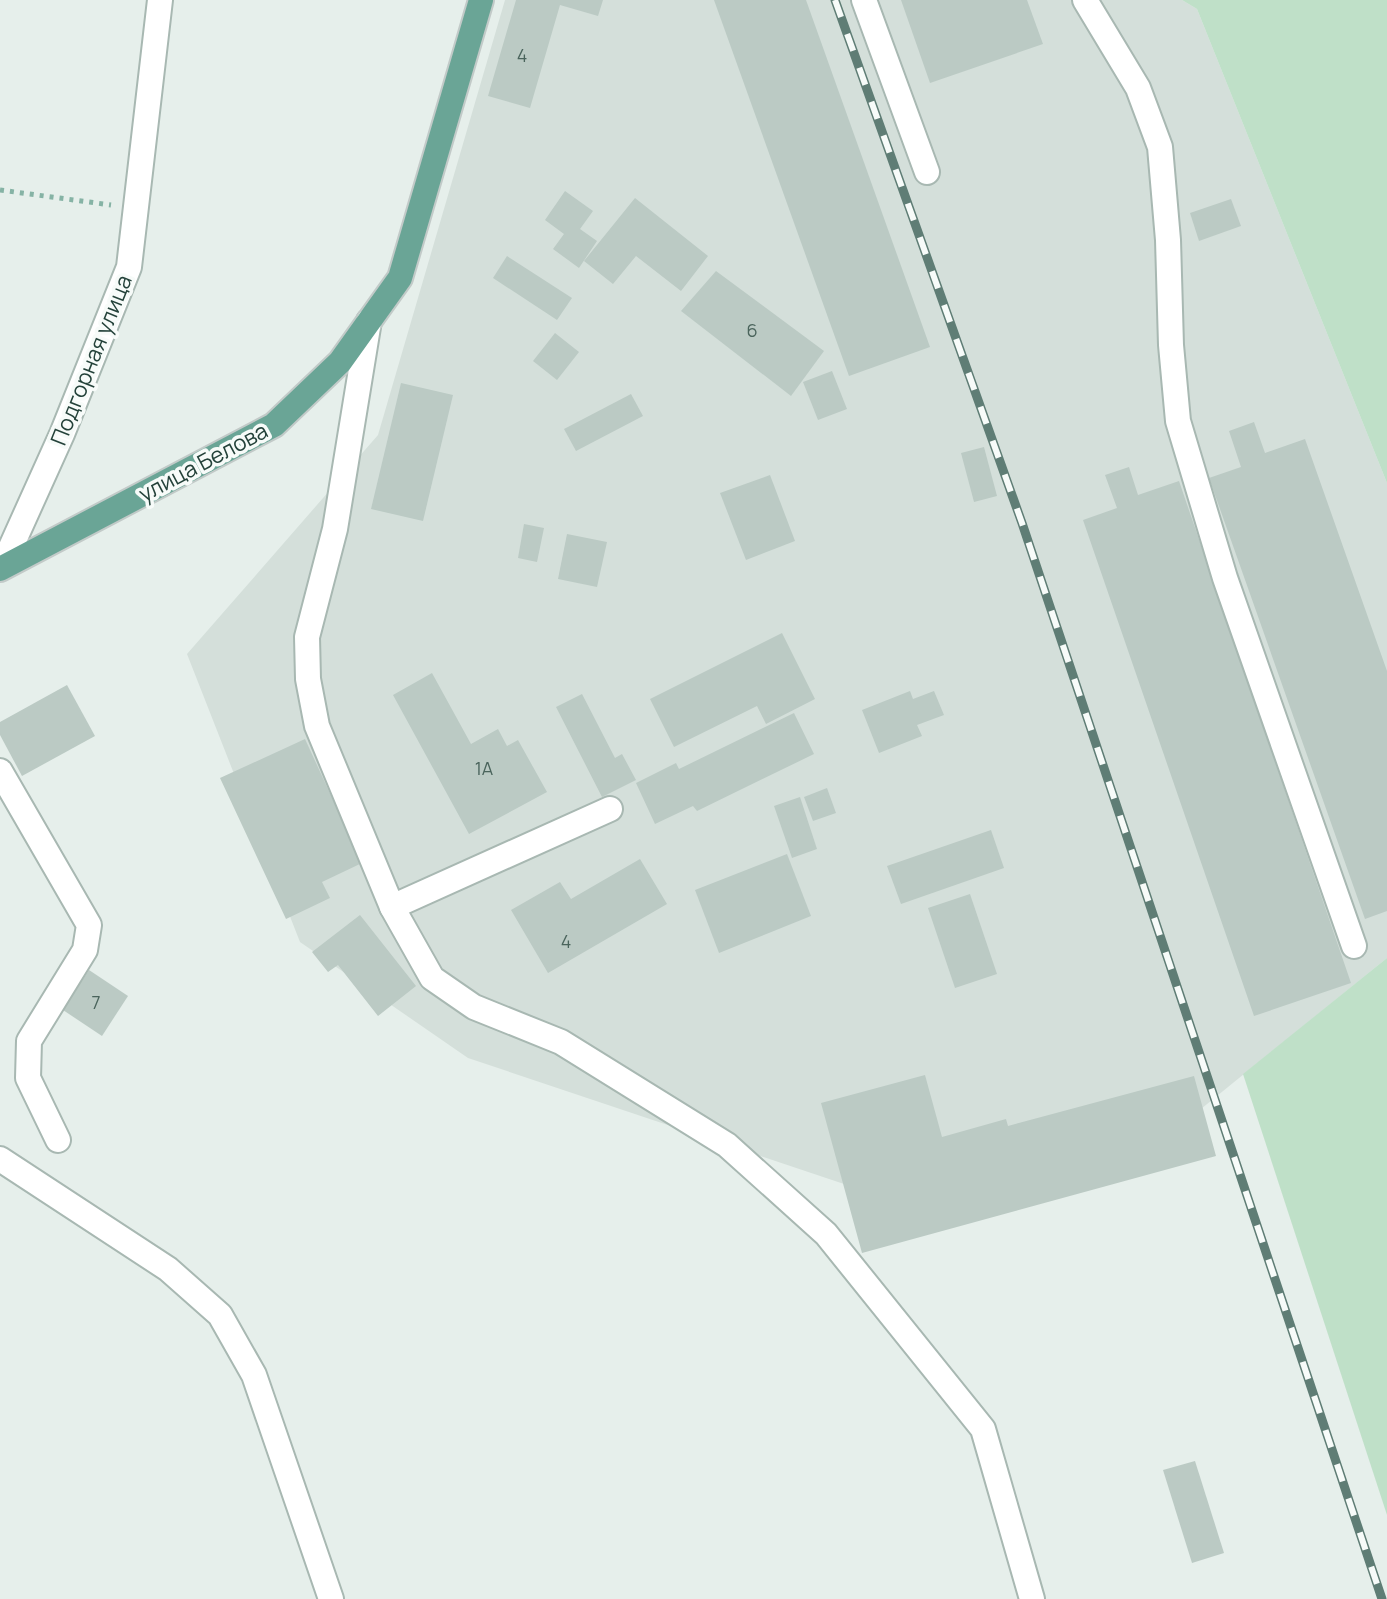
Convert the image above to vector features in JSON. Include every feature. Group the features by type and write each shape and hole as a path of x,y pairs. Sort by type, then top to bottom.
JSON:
{"main road":[{"name":"улица Белова","path":"1,568 274,425 340,362 400,278 481,0"}],"street":[{"name":"Подгорная улица","path":"1,568 62,434 129,267 160,0"},
{"path":"864,0 927,172"},
{"path":"1085,0 1138,88 1160,147 1178,421 1225,578 1354,946"},
{"path":"369,321 335,529 307,637 308,679 317,726 392,907 432,978 474,1007 561,1042 727,1145 826,1234 983,1429 1032,1599"},
{"path":"0,771 89,925 85,950 29,1041 28,1078 58,1140"},
{"path":"392,907 610,809"},
{"path":"0,1159 168,1269 220,1315 254,1375 331,1599"}],"path":[{"path":"0,190 136,208"}],"shaded area":[{"path":"505,0 1182,0 1197,9 1387,483 1387,958 1180,1126 844,1184 468,1058 300,942 187,654 378,435"}],"green space":[{"path":"1182,0 1387,0 1387,483 1197,9"},
{"path":"1387,958 1387,1515 1243,1074"}],"building":[{"path":"516,0 603,0 598,16 560,5 530,108 488,96"},
{"path":"714,0 806,0 930,347 849,376"},
{"path":"901,0 1027,0 1043,44 930,83"},
{"path":"565,191 593,211 580,229 597,241 579,268 553,249 564,234 545,220"},
{"path":"635,198 708,256 681,291 636,256 613,284 584,261"},
{"path":"1231,199 1241,226 1199,241 1190,213"},
{"path":"507,256 572,298 557,320 493,278"},
{"path":"716,271 824,351 791,396 681,311"},
{"path":"555,333 579,352 557,380 533,361"},
{"path":"832,371 847,409 818,420 803,382"},
{"path":"401,383 453,395 423,521 371,509"},
{"path":"631,394 643,416 576,451 564,429"},
{"path":"1254,422 1265,453 1305,439 1387,671 1387,911 1365,919 1209,478 1241,467 1229,431"},
{"path":"984,447 997,496 974,502 961,453"},
{"path":"1129,467 1138,495 1179,481 1351,983 1254,1016 1083,520 1117,508 1105,475"},
{"path":"770,475 795,541 746,560 720,493"},
{"path":"524,524 544,528 537,562 518,558"},
{"path":"567,534 607,542 597,587 558,579"},
{"path":"782,633 815,699 766,724 757,706 674,747 650,699"},
{"path":"432,673 471,744 498,729 507,746 518,740 547,792 469,834 393,695"},
{"path":"67,685 95,736 22,776 0,735 0,722"},
{"path":"910,691 913,699 934,691 944,715 917,725 922,736 879,753 862,710"},
{"path":"582,694 615,758 622,754 636,780 602,797 556,707"},
{"path":"794,713 814,754 697,811 693,806 655,824 636,783 676,763 679,769"},
{"path":"305,739 362,863 322,882 330,898 286,919 220,778"},
{"path":"827,788 836,813 813,821 804,797"},
{"path":"800,797 817,849 792,858 774,806"},
{"path":"991,830 1004,868 901,904 887,866"},
{"path":"787,854 811,916 719,953 695,890"},
{"path":"640,859 667,904 548,973 511,910 560,882 571,899"},
{"path":"970,894 997,974 955,988 928,908"},
{"path":"360,915 416,986 378,1016 338,965 328,972 312,952"},
{"path":"89,970 128,996 102,1036 63,1010"},
{"path":"925,1075 942,1137 1006,1119 1008,1126 1194,1076 1216,1156 862,1253 821,1103"},
{"path":"1195,1461 1224,1553 1192,1563 1163,1470"}],"railway":[{"path":"835,0 1022,523 1382,1599"}]}
